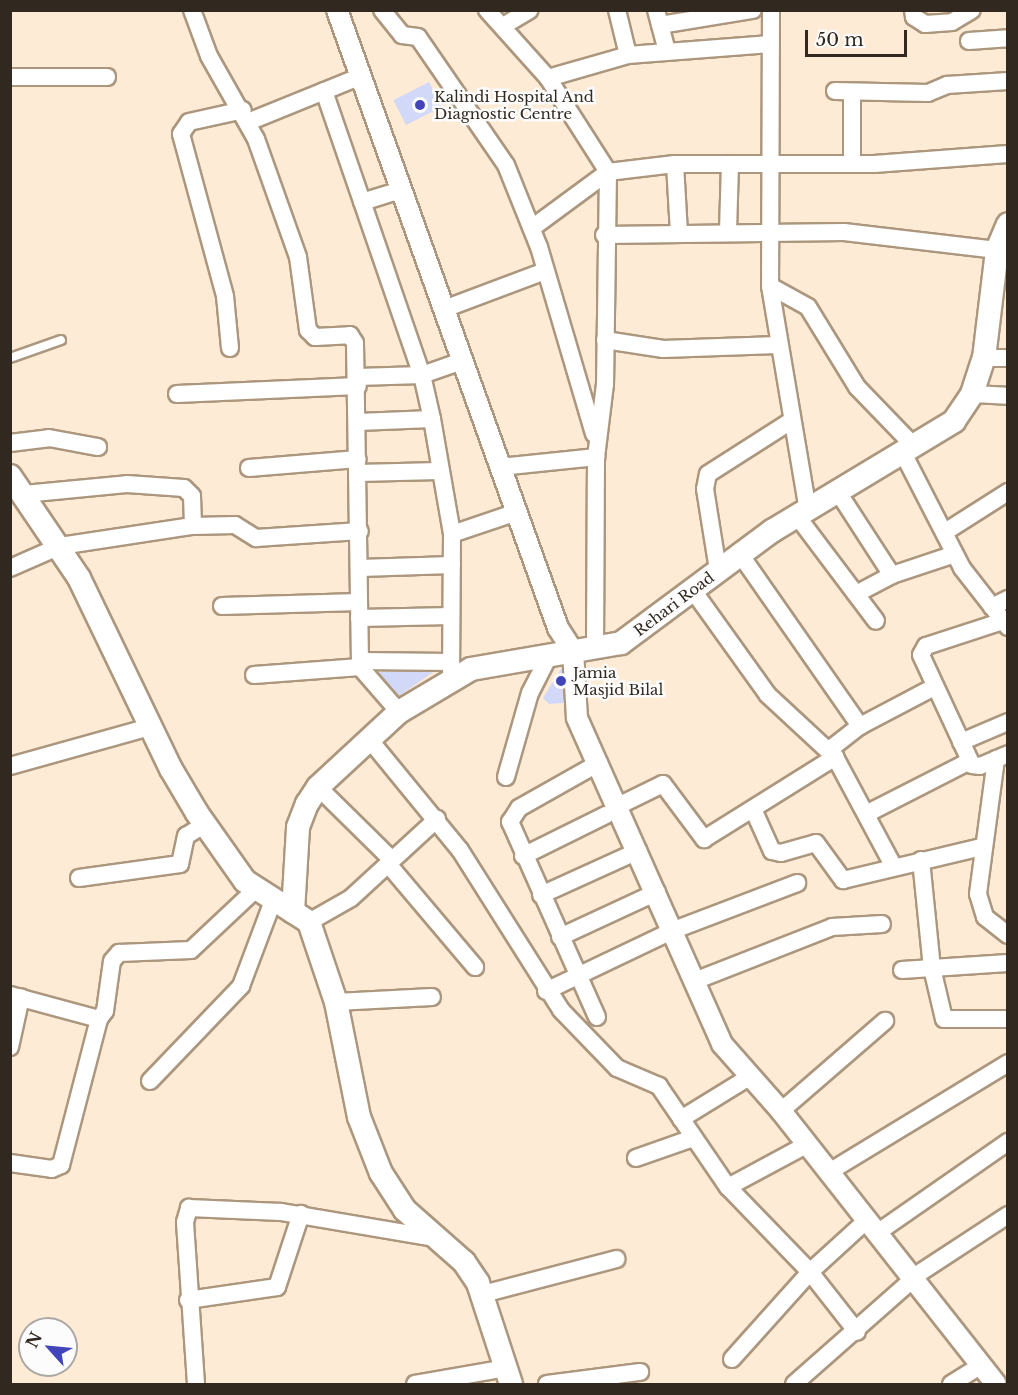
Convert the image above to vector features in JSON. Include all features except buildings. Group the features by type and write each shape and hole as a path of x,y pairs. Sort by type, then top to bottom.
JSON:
{"main road":[{"name":"Rehari Road","path":"301,917 298,827 318,787 399,712 451,670 500,660 621,643 740,554 803,513 910,451 954,421 972,394 984,358 997,250 1008,224"},
{"path":"10,476 60,546 150,727 205,824 264,895 301,917 336,1002 366,1139 392,1193 435,1238 464,1262 483,1294 508,1376"}],"street":[{"path":"192,10 209,56 246,116 298,257 308,330 315,337 354,338 358,422 360,664 399,712"},
{"path":"337,10 359,77 558,628 584,649"},
{"path":"382,10 402,35 418,37 474,112 506,165 532,228 596,449"},
{"path":"487,10 548,78 608,172 604,235 605,384 596,449 584,649 574,708 599,763 612,811 639,851 720,1037 829,1172 921,1272 981,1365 996,1384"},
{"path":"503,26 530,10"},
{"path":"617,10 628,55"},
{"path":"667,51 658,18 753,10"},
{"path":"771,10 770,286 803,513 876,621"},
{"path":"913,10 914,17 925,24 952,22 972,10"},
{"path":"969,41 1008,38"},
{"path":"548,78 628,55 771,44"},
{"path":"10,76 107,77"},
{"path":"230,348 225,296 181,134 189,122 246,116 324,92 359,77"},
{"path":"852,164 844,91 928,93 947,86 1008,81"},
{"path":"254,675 360,664 451,670 452,534 439,471 432,419 422,375 324,92"},
{"path":"532,228 608,172 675,164 852,164 1008,154"},
{"path":"675,164 680,234"},
{"path":"728,231 730,164"},
{"path":"362,202 401,190"},
{"path":"604,235 728,231 844,232 997,250"},
{"path":"444,309 545,271"},
{"path":"770,286 807,307 857,387 910,451 955,554 1005,624 926,646 922,662 970,761 976,767 1002,757"},
{"path":"605,340 674,349 778,345"},
{"path":"984,358 1008,358"},
{"path":"177,394 357,382 422,375 462,361"},
{"path":"972,394 1008,396"},
{"path":"358,422 432,419"},
{"path":"718,570 705,489 708,474 791,421"},
{"path":"10,443 50,438 98,447"},
{"path":"500,467 596,449"},
{"path":"249,468 358,466 439,471"},
{"path":"24,494 127,484 184,488 191,491 193,526"},
{"path":"838,492 892,575"},
{"path":"945,532 1008,492"},
{"path":"452,534 517,512"},
{"path":"10,568 60,546 193,526 235,525 260,538 360,531"},
{"path":"740,554 860,726"},
{"path":"856,594 892,575 955,554"},
{"path":"360,568 452,565"},
{"path":"692,589 768,695 832,753 868,813 894,867"},
{"path":"992,607 1008,599"},
{"path":"222,606 359,610 451,616"},
{"path":"506,777 530,693 550,654"},
{"path":"523,856 663,784 704,839 753,809 832,753 860,726 934,687"},
{"path":"961,742 1008,722"},
{"path":"10,766 150,727"},
{"path":"369,739 437,819 546,991 617,1068 659,1086 728,1187 810,1272 857,1332"},
{"path":"1002,757 982,847 979,906 989,922 1008,934"},
{"path":"868,813 970,761"},
{"path":"597,1017 511,829 512,814 599,763"},
{"path":"318,787 390,862 475,967"},
{"path":"753,809 776,853 816,843 843,880 982,847"},
{"path":"301,917 351,898 437,819"},
{"path":"79,878 180,864 186,836 205,824"},
{"path":"541,895 639,851"},
{"path":"921,860 932,968 944,1019 1008,1019"},
{"path":"546,991 674,930 797,883"},
{"path":"560,938 657,892"},
{"path":"10,1162 52,1169 61,1165 99,1019 105,1011 112,961 119,953 191,950 264,895"},
{"path":"150,1081 241,986 264,895"},
{"path":"697,980 832,927 882,924"},
{"path":"902,970 1008,963"},
{"path":"10,1047 16,996 99,1019"},
{"path":"336,1002 432,997"},
{"path":"781,1111 885,1022"},
{"path":"829,1172 1008,1063"},
{"path":"681,1119 751,1076"},
{"path":"636,1158 693,1138"},
{"path":"732,1359 810,1272 1008,1142"},
{"path":"728,1187 807,1144"},
{"path":"196,1384 185,1222 189,1208 301,1214 435,1238"},
{"path":"189,1300 277,1287 301,1214"},
{"path":"794,1384 857,1332 921,1272 1008,1215"},
{"path":"483,1294 616,1259"},
{"path":"951,1384 981,1365"},
{"path":"548,1384 640,1372"},
{"path":"415,1384 508,1376"}],"lane":[{"path":"10,358 61,340"}],"place":[{"name":"Kalindi Hospital And Diagnostic Centre","path":"420,105"},
{"name":"Jamia Masjid Bilal","path":"561,681"}]}
